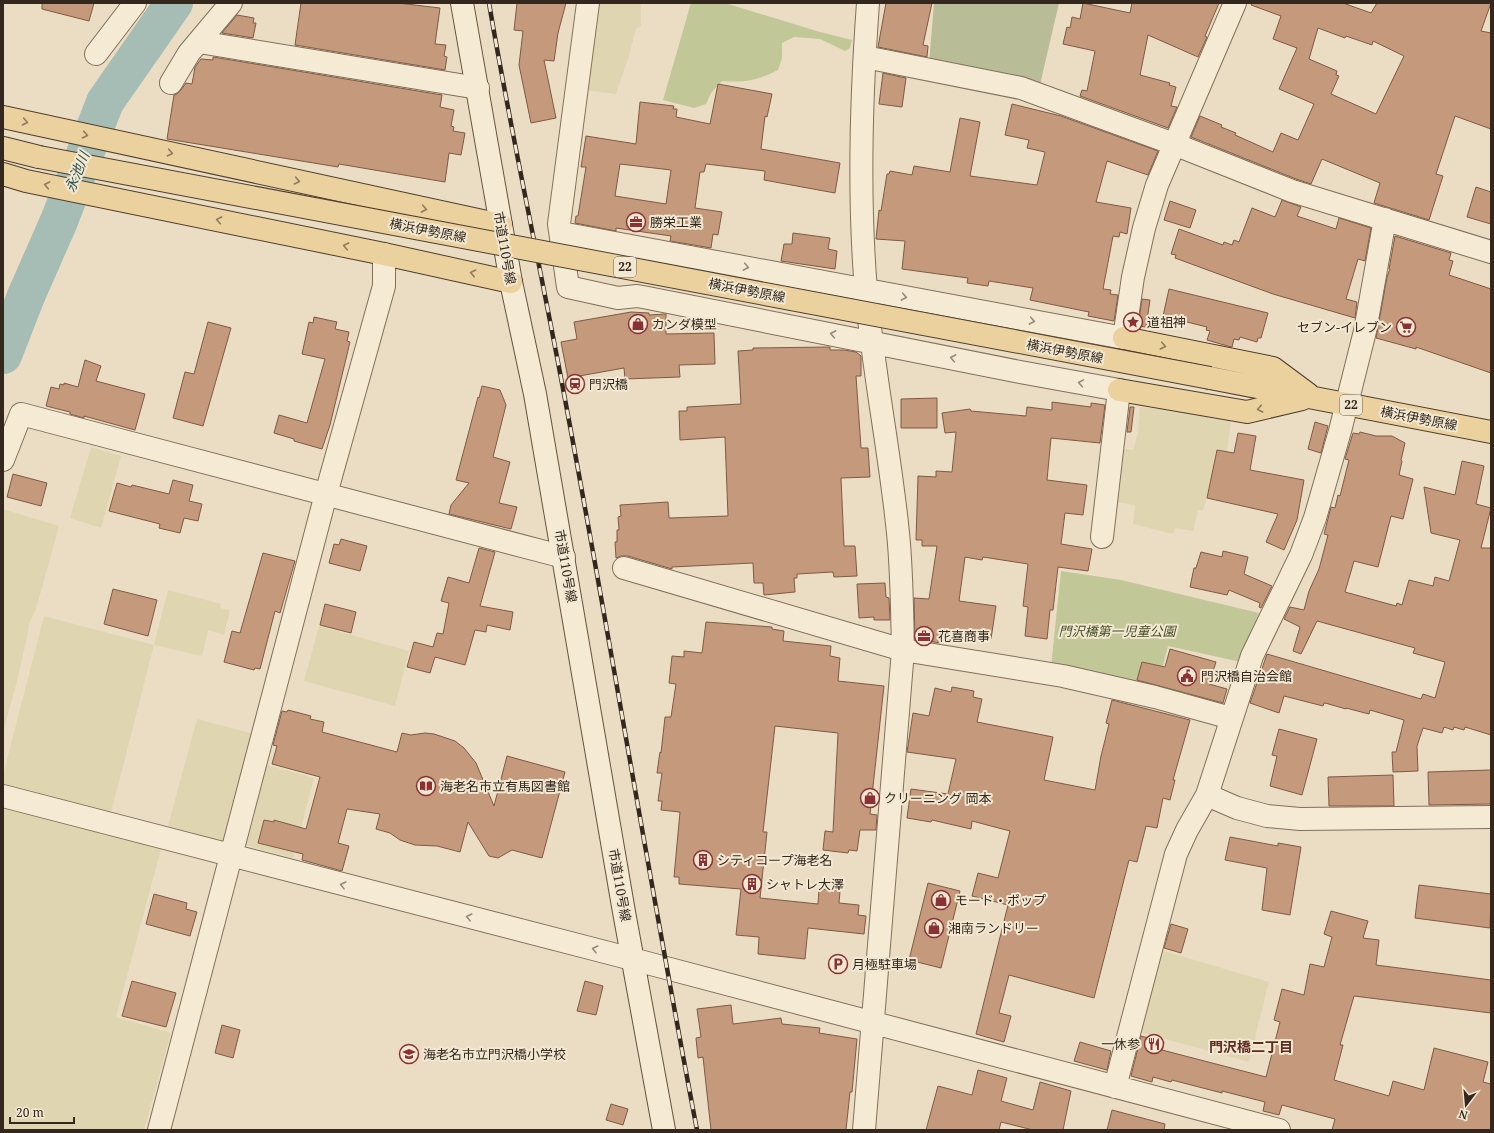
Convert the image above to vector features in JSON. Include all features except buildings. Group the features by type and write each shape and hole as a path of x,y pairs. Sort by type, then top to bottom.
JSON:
{"main road":[{"path":"3,117 501,225"},
{"name":"横浜伊勢原線","path":"3,148 39,157 1491,432"},
{"path":"3,174 26,181 384,254 511,282"},
{"path":"1124,338 1273,368 1311,397"},
{"path":"1119,390 1247,412 1311,397"}],"street":[{"path":"96,54 135,3"},
{"path":"171,83 189,53 231,3"},
{"name":"市道110号線","path":"462,3 511,282 536,394 632,959 664,1130"},
{"path":"588,3 559,224 568,287 618,298 638,296 1119,390 1102,537"},
{"path":"864,1130 903,650 902,576 898,532 871,342 866,290 861,188 868,3"},
{"path":"561,233 1124,338 1133,277 1144,228 1157,185 1235,3"},
{"path":"198,42 478,88"},
{"path":"865,57 1021,88 1174,144 1292,191 1491,252"},
{"path":"1115,1087 1176,854 1187,830 1207,795 1252,656 1309,537 1347,405 1365,331 1385,219"},
{"path":"158,1130 326,494 384,286 384,254"},
{"path":"701,308 708,260"},
{"path":"3,460 21,414 564,557"},
{"path":"624,568 903,650 1063,676 1155,697 1231,718"},
{"path":"1207,795 1237,808 1267,816 1300,819 1491,817"},
{"path":"3,796 873,1022 1278,1130"}],"shaded area":[{"path":"591,3 639,3 641,6 641,26 636,29 616,94 584,90"},
{"path":"1140,407 1178,411 1231,421 1227,451 1216,450 1207,498 1203,510 1198,510 1193,531 1175,528 1173,534 1133,524 1135,505 1114,502 1119,448 1133,450 1138,433"},
{"path":"91,447 121,456 101,528 70,518"},
{"path":"3,509 59,526 36,609 29,624 17,681 3,733"},
{"path":"168,590 221,604 220,608 230,610 224,635 208,630 202,656 154,645"},
{"path":"44,616 154,645 111,813 3,785 3,775"},
{"path":"319,626 409,651 395,706 304,681"},
{"path":"197,719 254,734 225,842 168,826"},
{"path":"263,764 314,778 293,858 242,844"},
{"path":"3,807 161,849 116,1017 171,1033 144,1130 3,1130"},
{"path":"1157,949 1269,982 1249,1062 1136,1031"}],"green space":[{"path":"691,3 725,3 820,32 852,40 850,48 845,51 820,39 794,37 782,43 782,58 778,70 751,80 738,82 722,81 711,93 706,104 694,108 663,100"},
{"path":"934,3 1059,3 1039,89 929,64"},
{"name":"門沢橋第一児童公園","path":"1061,571 1121,580 1259,613 1241,662 1168,646 1156,692 1051,667"}],"waterway":[{"name":"永池川","path":"3,355 26,296 59,221 105,102 174,3"}],"railway":[{"path":"489,3 507,105 584,500 697,1130"}],"place":[{"name":"勝栄工業","path":"636,222"},
{"name":"道祖神","path":"1133,322"},
{"name":"カンダ模型","path":"638,324"},
{"name":"セブン-イレブン","path":"1406,327"},
{"name":"門沢橋","path":"575,384"},
{"name":"花喜商事","path":"924,636"},
{"name":"門沢橋自治会館","path":"1187,676"},
{"name":"海老名市立有馬図書館","path":"426,786"},
{"name":"クリーニング 岡本","path":"870,798"},
{"name":"シティコープ海老名","path":"703,860"},
{"name":"シャトレ大澤","path":"752,884"},
{"name":"モード・ポップ","path":"941,900"},
{"name":"湘南ランドリー","path":"934,928"},
{"name":"月極駐車場","path":"838,964"},
{"name":"一休参","path":"1154,1044"},
{"name":"海老名市立門沢橋小学校","path":"409,1054"}],"district":[{"name":"門沢橋二丁目","path":"1251,1047"}]}
